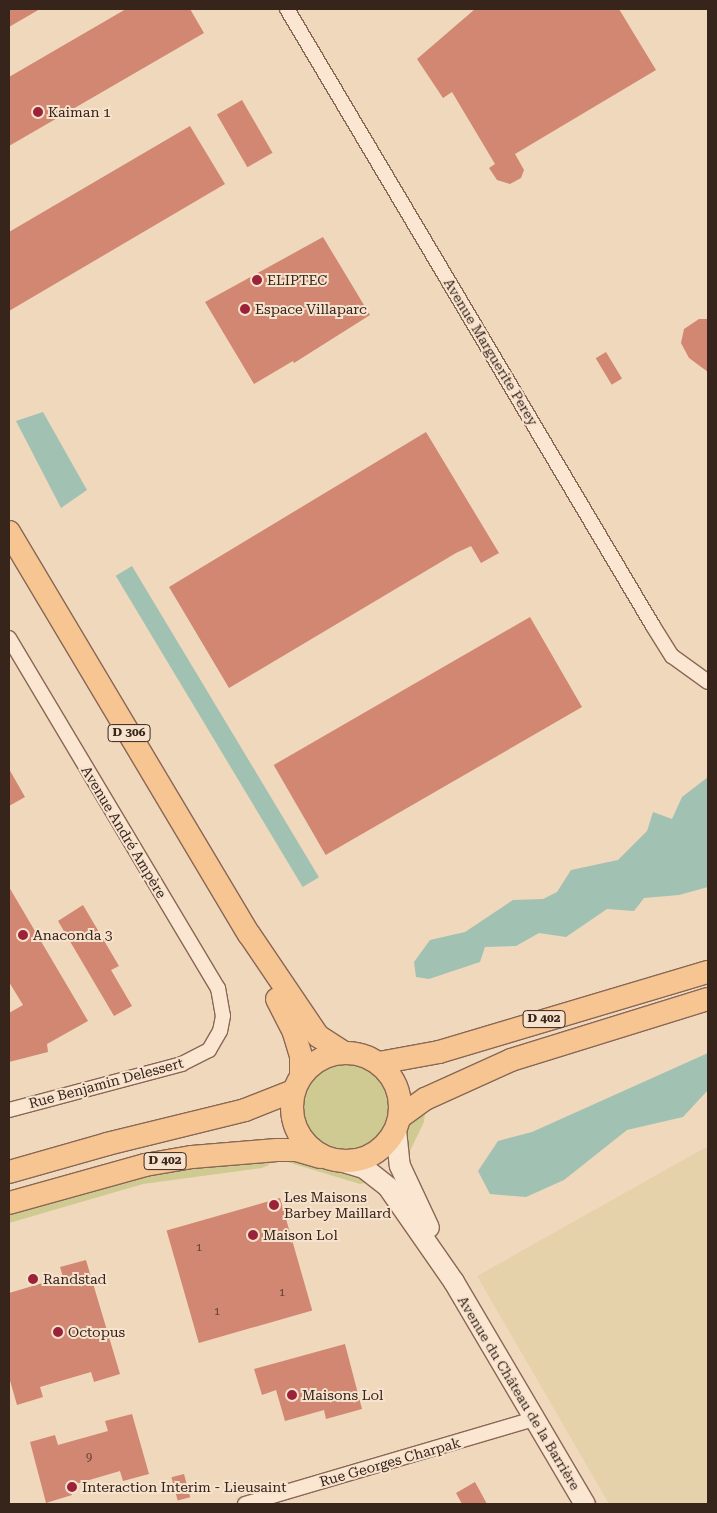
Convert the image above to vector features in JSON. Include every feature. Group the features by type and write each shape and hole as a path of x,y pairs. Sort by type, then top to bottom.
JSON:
{"main road":[{"name":"D 306","path":"9,532 249,934 318,1036 343,1052"},
{"name":"D 306","path":"249,934 257,960 294,1033 301,1056 297,1083"},
{"name":"D 402","path":"379,1063 439,1052 708,972"},
{"name":"D 402","path":"398,1123 425,1099 512,1060 708,999"},
{"path":"343,1052 362,1055 379,1063 392,1078 400,1096 398,1123 387,1144 374,1154 334,1160 308,1147 296,1130 291,1111 297,1083 327,1056 343,1052"},
{"name":"D 402","path":"9,1172 107,1144 245,1110 297,1083"},
{"name":"Avenue du Château de la Barrière","path":"398,1123 400,1166 454,1282"},
{"name":"D 402","path":"9,1204 145,1165 192,1157 296,1150 334,1160"},
{"name":"Avenue du Château de la Barrière","path":"334,1160 364,1168 385,1182 454,1282 585,1504"}],"street":[{"name":"Avenue Marguerite Perey","path":"287,9 672,656 708,682"},
{"name":"Avenue André Ampère","path":"9,638 218,988 223,1016 220,1031"},
{"name":"Rue Benjamin Delessert","path":"9,1110 182,1064 209,1050 220,1031"},
{"name":"Rue Georges Charpak","path":"245,1504 534,1419"}],"shaded area":[{"path":"43,412 87,490 61,508 16,421"},
{"path":"132,566 319,877 303,887 116,576"},
{"path":"708,777 708,887 679,895 644,898 634,911 607,909 566,937 539,933 516,946 485,947 480,962 429,979 416,977 414,962 430,940 465,932 513,900 543,899 557,892 571,870 618,860 647,831 653,812 672,819 682,797"},
{"path":"708,1053 708,1090 683,1117 627,1130 564,1180 526,1197 490,1194 478,1171 498,1141 532,1132"},
{"path":"345,1064 362,1068 376,1077 385,1091 389,1108 385,1125 376,1139 362,1148 345,1152 328,1148 314,1139 305,1125 301,1108 305,1091 314,1077 328,1068"},
{"path":"425,1111 424,1122 408,1155 404,1137 415,1117"},
{"path":"708,1146 708,1504 609,1504 477,1276"},
{"path":"292,1158 332,1172 354,1174 369,1182 360,1184 284,1161"},
{"path":"271,1159 269,1165 262,1168 143,1184 9,1223 9,1213 115,1182 179,1168"}],"building":[{"path":"9,9 40,9 9,27"},
{"name":"Kaiman 1","path":"126,9 190,9 204,33 9,146 9,77"},
{"path":"475,9 619,9 656,70 515,154 524,170 521,178 510,184 497,180 489,168 495,164 452,92 443,98 417,59"},
{"path":"242,100 272,153 247,167 217,114"},
{"path":"190,126 225,184 9,311 9,232"},
{"name":"Espace Villaparc","path":"323,237 370,315 294,363 293,361 254,384 205,302"},
{"path":"699,319 708,319 708,372 689,358 681,343 684,329"},
{"path":"606,352 622,379 612,385 596,358"},
{"path":"426,432 499,553 481,563 471,546 456,553 229,688 169,587"},
{"path":"530,617 582,707 326,855 274,765"},
{"path":"9,769 25,797 9,806"},
{"name":"Anaconda 3","path":"9,887 88,1021 47,1044 48,1052 9,1062 9,1013 23,1005 9,982"},
{"path":"83,905 119,966 111,970 132,1006 114,1016 58,921"},
{"path":"280,1198 312,1310 199,1343 167,1231"},
{"name":"Octopus","path":"86,1260 120,1374 94,1382 91,1372 40,1387 43,1397 17,1405 9,1377 9,1293 63,1277 60,1267"},
{"path":"345,1344 362,1409 326,1419 324,1410 285,1421 276,1390 262,1395 254,1369"},
{"path":"132,1414 149,1474 123,1481 120,1471 69,1486 72,1495 46,1503 30,1442 55,1435 58,1445 108,1431 105,1421"},
{"path":"184,1474 190,1497 178,1501 171,1477"},
{"path":"475,1482 487,1504 462,1504 456,1493"}],"place":[{"name":"Kaiman 1","path":"38,112"},
{"name":"ELIPTEC","path":"257,280"},
{"name":"Espace Villaparc","path":"245,309"},
{"name":"Anaconda 3","path":"23,935"},
{"name":"Les Maisons Barbey Maillard","path":"274,1205"},
{"name":"Maison Lol","path":"253,1235"},
{"name":"Randstad","path":"33,1279"},
{"name":"Octopus","path":"58,1332"},
{"name":"Maisons Lol","path":"292,1395"},
{"name":"Interaction Interim - Lieusaint","path":"72,1487"}]}
